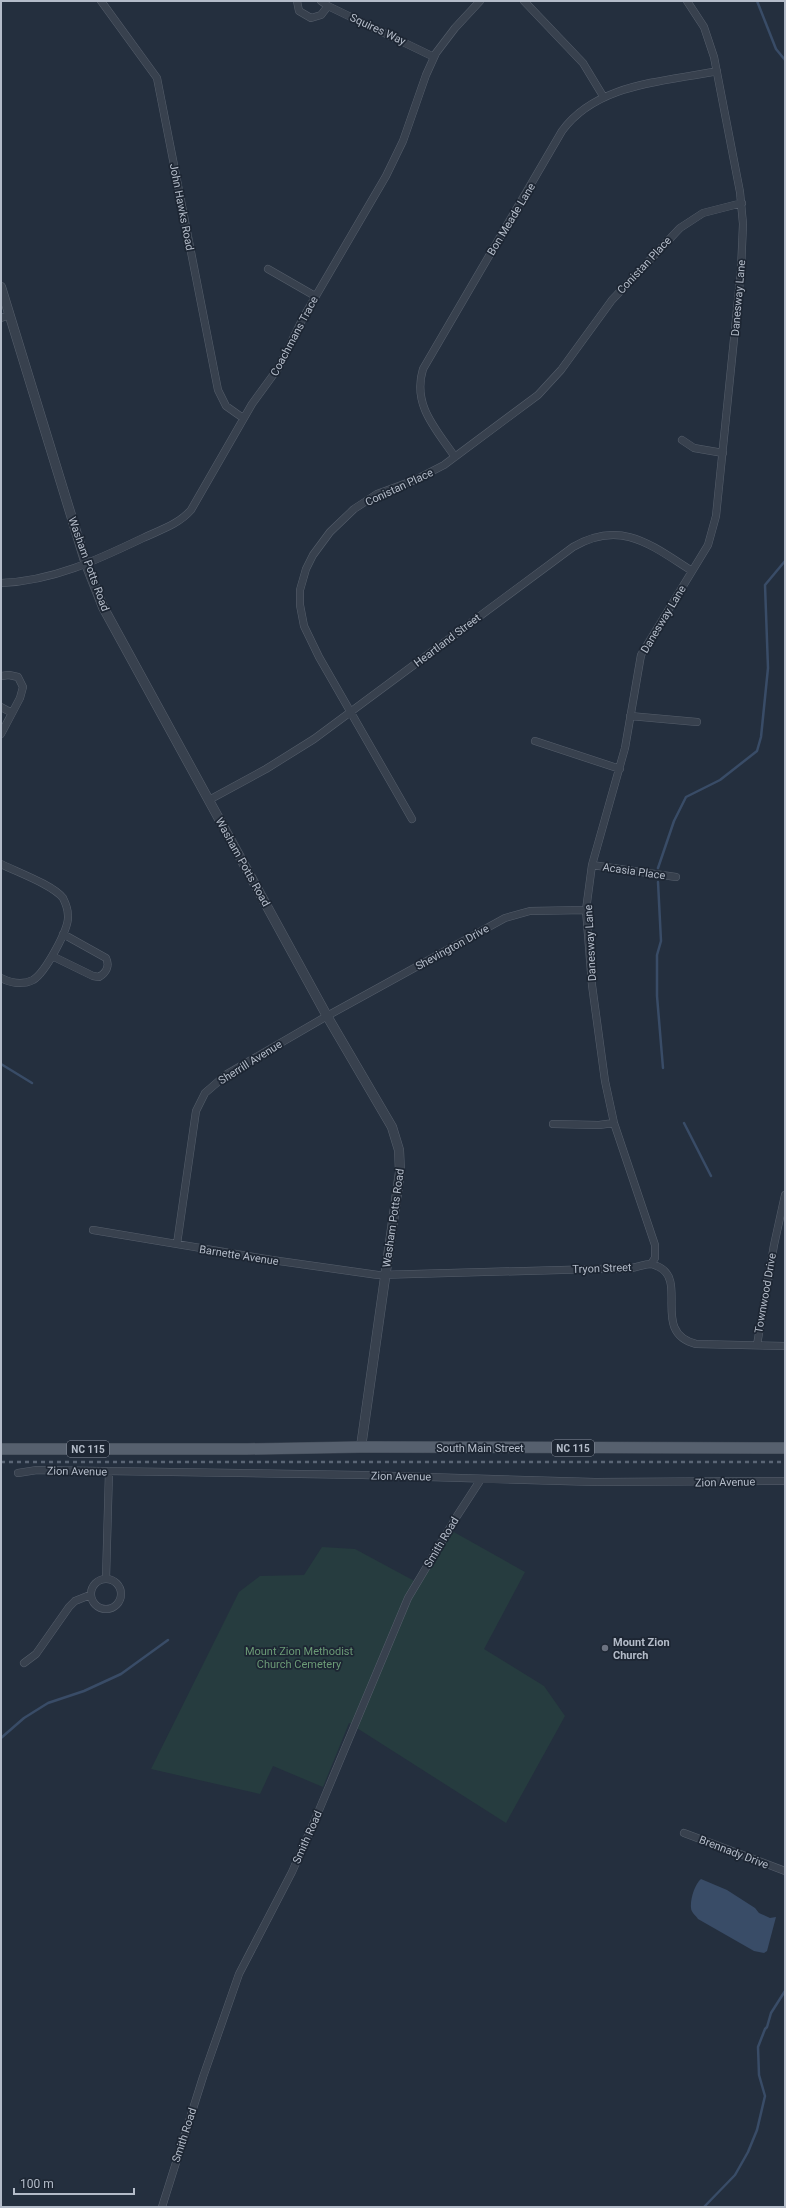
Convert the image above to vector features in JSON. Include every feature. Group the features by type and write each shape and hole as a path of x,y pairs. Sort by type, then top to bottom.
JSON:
{"main road":[{"name":"South Main Street","path":"1,1449 175,1449 361,1446 785,1448"}],"street":[{"name":"John Hawks Road","path":"101,1 157,78 218,390 226,406 243,418"},
{"path":"297,1 299,11 311,18 321,15 328,6"},
{"name":"Squires Way","path":"321,1 328,6 434,58"},
{"name":"Coachmans Trace","path":"1,583 38,579 86,564 186,516 196,504 243,418 279,368 315,296 395,158 434,58 455,28 480,1"},
{"path":"524,1 583,63 603,96"},
{"name":"Danesway Lane","path":"651,1264 655,1258 655,1245 614,1123 601,1057 588,950 586,910 592,865 620,769 641,655 708,546 715,526 742,252 742,204 718,71 704,27 687,1"},
{"name":"Bon Meade Lane","path":"455,457 424,412 419,390 423,369 562,131 575,116 603,96 635,87 718,71"},
{"name":"Conistan Place","path":"412,819 350,711 304,626 300,597 306,570 330,532 354,509 377,494 424,476 455,457 522,408 542,391 561,370 612,300 680,228 703,213 742,204"},
{"path":"268,269 315,296"},
{"name":"Washam Potts Road","path":"1,287 86,564 109,620 327,1016 389,1122 399,1150 400,1172 361,1446"},
{"path":"1,318 10,315"},
{"path":"682,440 694,448 723,453"},
{"name":"Heartland Street","path":"209,800 285,758 566,551 585,540 602,535 628,536 652,546 692,571"},
{"path":"1,676 13,675 22,682 23,687 20,698 1,734"},
{"path":"1,707 12,713"},
{"path":"630,716 698,722"},
{"path":"535,741 620,769"},
{"path":"1,864 56,892 62,897 67,906 69,917 63,934 41,974 33,980 22,983 13,983 1,978"},
{"name":"Acasia Place","path":"592,865 676,877"},
{"name":"Shevington Drive","path":"327,1016 505,918 530,911 586,910"},
{"path":"52,956 93,976 99,977 107,970 108,963 106,958 63,934"},
{"name":"Sherrill Avenue","path":"176,1244 190,1159 194,1118 200,1100 212,1085 227,1074 327,1016"},
{"path":"553,1124 599,1125 614,1123"},
{"name":"Townwood Drive","path":"757,1345 774,1245 785,1195"},
{"name":"Barnette Avenue","path":"93,1230 316,1266 385,1274"},
{"path":"651,1264 666,1272 669,1277 672,1320 678,1333 684,1339 696,1344 785,1346"},
{"name":"Tryon Street","path":"385,1274 632,1268 651,1264"},
{"name":"Zion Avenue","path":"18,1473 37,1470 609,1482 785,1481"},
{"path":"106,1579 109,1471"},
{"name":"Smith Road","path":"162,2207 203,2077 239,1974 292,1872 408,1598 482,1479"},
{"path":"106,1579 114,1582 120,1590 120,1600 117,1605 108,1610 99,1608 92,1602 90,1595 94,1584 106,1579"},
{"path":"24,1663 36,1654 68,1607 75,1601 90,1595"},
{"name":"Brennady Drive","path":"684,1833 785,1871"}],"green space":[{"name":"Mount Zion Methodist Church Cemetery","path":"452,1531 525,1572 484,1649 544,1686 565,1716 506,1823 349,1723 323,1787 273,1766 260,1794 151,1769 239,1592 260,1576 304,1575 322,1547 355,1549 420,1584"}],"water":[{"path":"701,1879 727,1890 755,1908 759,1913 770,1918 776,1917 767,1951 764,1953 754,1951 698,1919 692,1911 691,1904 695,1888"}],"waterway":[{"path":"757,1 776,49 785,60"},
{"path":"658,868 674,821 686,797 720,780 757,751 761,737 768,668 765,585 785,561"},
{"path":"658,882 661,941 657,955 657,996 663,1068"},
{"path":"1,1064 32,1083"},
{"path":"684,1123 711,1176"},
{"path":"1,1738 24,1718 48,1703 84,1691 121,1674 168,1640"},
{"path":"704,2207 735,2175 748,2152 757,2130 765,2096 759,2075 758,2047 767,2027 771,2013 785,1991"}],"railway":[{"path":"1,1462 785,1462"}],"place":[{"name":"Mount Zion Church","path":"605,1648"}]}
